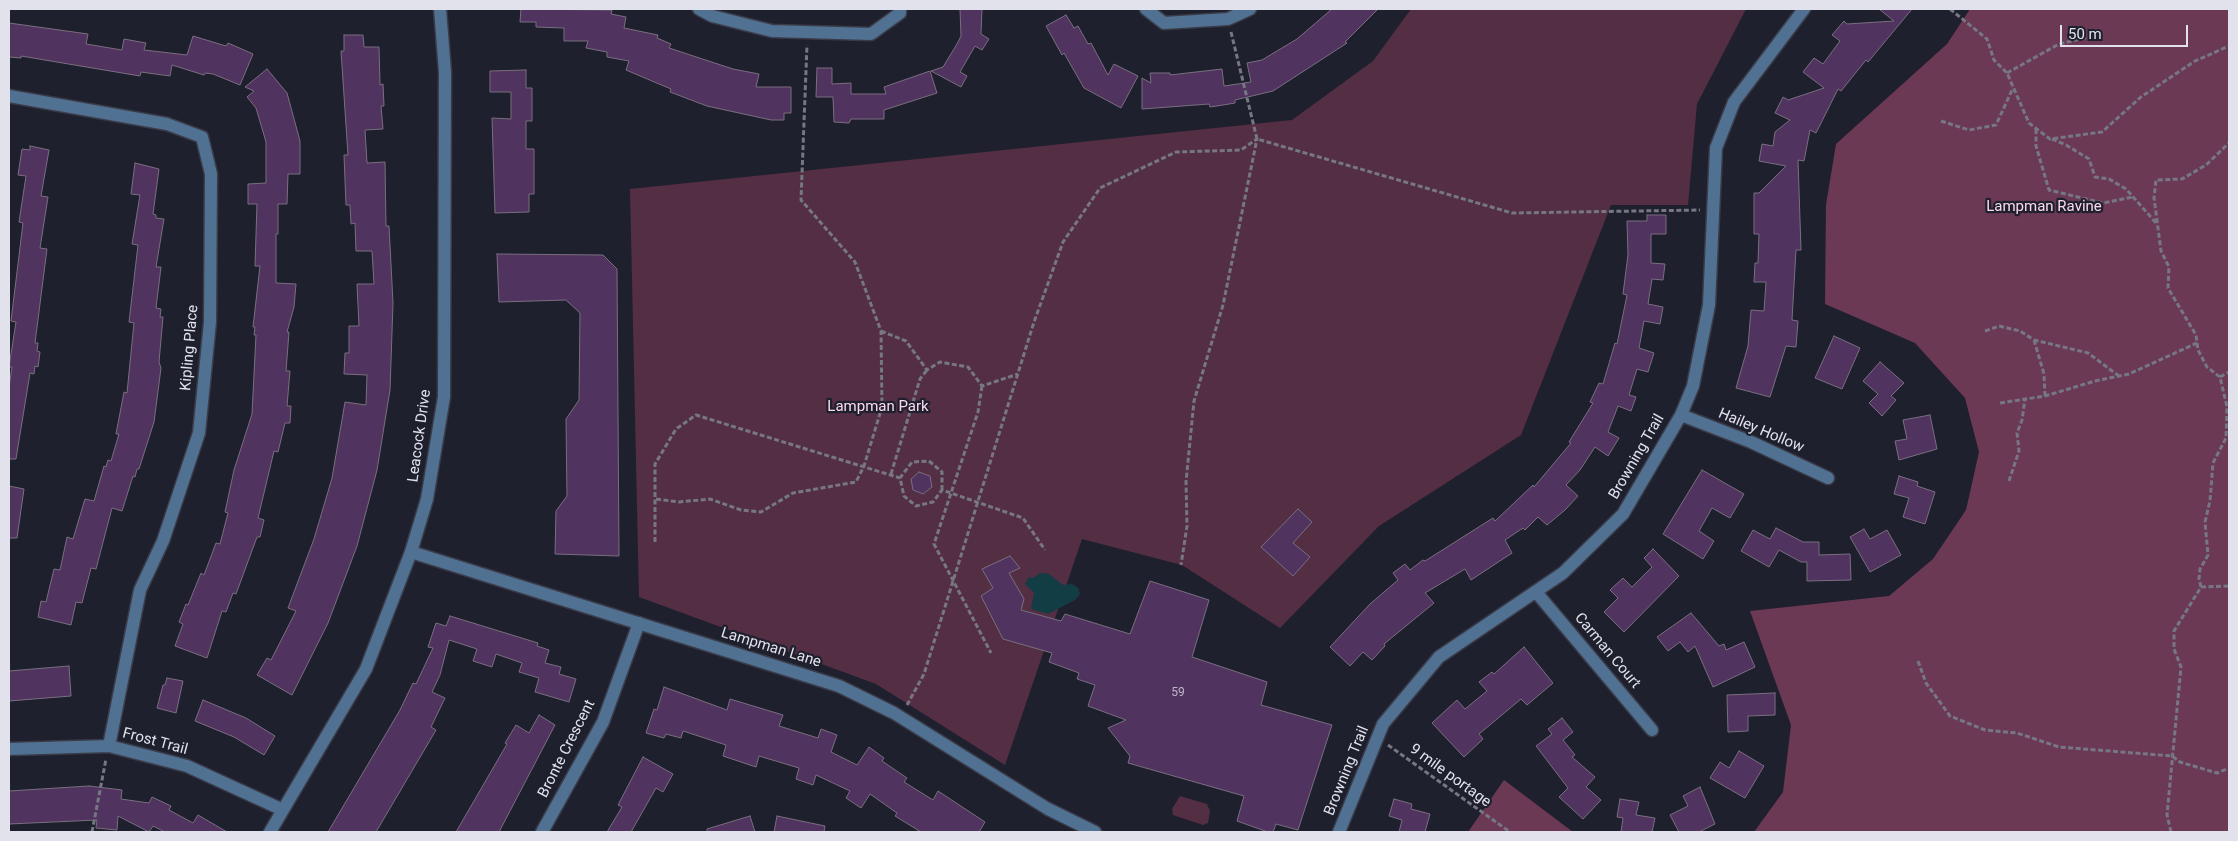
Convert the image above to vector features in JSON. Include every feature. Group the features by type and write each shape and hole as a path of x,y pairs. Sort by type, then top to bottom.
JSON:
{"street":[{"name":"Leacock Drive","path":"270,832 366,669 411,552 427,499 444,397 445,72 440,9"},
{"path":"699,9 712,16 772,31 871,34 900,13 900,9"},
{"path":"1146,9 1164,23 1228,19 1250,9"},
{"name":"Browning Trail","path":"1339,832 1383,724 1439,657 1563,573 1623,514 1681,415 1693,386 1709,305 1716,148 1734,102 1804,9"},
{"name":"Kipling Place","path":"9,96 168,124 202,137 211,174 210,322 199,433 162,541 140,590 109,746"},
{"name":"Hailey Hollow","path":"1681,415 1751,442 1828,478"},
{"name":"Lampman Lane","path":"411,552 839,686 901,717 1048,809 1095,832"},
{"name":"Carman Court","path":"1536,592 1652,730"},
{"name":"Bronte Crescent","path":"542,832 603,722 639,624"},
{"name":"Frost Trail","path":"9,749 109,746 187,766 283,810"}],"path":[{"path":"1950,9 1987,39 1994,60 2008,72 2029,123 2050,139 2066,145 2089,160 2095,177 2109,179 2126,189 2157,224"},
{"path":"1182,565 1187,526 1186,482 1194,401 1223,305 1257,139 1228,19"},
{"path":"656,498 679,502 710,499 741,510 761,512 793,493 856,482 864,466 882,407 881,331 855,262 801,200 808,32"},
{"path":"2008,72 2058,44 2101,34"},
{"path":"2050,139 2102,132 2142,97 2195,61 2229,46"},
{"path":"1941,120 1969,130 1996,125 2014,87"},
{"path":"2036,129 2036,146 2049,190 2103,203 2133,197"},
{"path":"1257,139 1512,213 1713,210"},
{"path":"901,717 924,674 1018,374 1063,242 1100,188 1176,152 1242,150 1257,139"},
{"path":"2201,587 2198,579 2200,569 2208,555 2206,522 2213,464 2226,438 2226,407 2220,377 2207,367 2198,350 2196,335 2168,288 2169,267 2161,251 2154,198 2156,180 2182,179 2206,165 2229,143"},
{"path":"1985,332 1999,326 2020,331 2034,340 2088,353 2120,376"},
{"path":"881,331 906,341 927,370"},
{"path":"2034,340 2044,374 2045,396"},
{"path":"2000,403 2045,396 2095,381 2129,374 2197,343"},
{"path":"891,474 920,379 927,370 940,362 968,367 982,386 978,412 934,544 991,653"},
{"path":"2220,377 2229,372"},
{"path":"982,386 1018,374"},
{"path":"2009,480 2019,451 2017,433 2022,420 2025,399"},
{"path":"655,542 655,464 676,429 696,415 900,478"},
{"path":"929,461 942,472 942,490 933,502 916,506 904,496 900,478 912,462 929,461"},
{"path":"942,490 1023,518 1045,550"},
{"path":"2201,587 2229,586"},
{"path":"2171,832 2167,815 2181,667 2174,649 2174,631 2201,587"},
{"path":"1918,661 1926,683 1950,716 1985,730 2017,733 2059,747 2172,756 2180,762 2217,773 2229,768"},
{"name":"9 mile portage","path":"1377,738 1510,832"},
{"path":"92,832 109,746"}],"green space":[{"name":"Lampman Park","path":"1411,9 1746,9 1697,104 1688,205 1611,205 1521,435 1379,526 1280,628 1182,565 1082,539 1005,765 876,684 639,597 630,189 1292,120 1373,61"},
{"name":"Lampman Ravine","path":"1970,9 2229,9 2229,832 1754,832 1783,792 1791,725 1750,611 1889,596 1933,559 1966,510 1979,452 1965,398 1915,343 1825,304 1826,205 1836,144 1947,44"},
{"path":"1504,780 1573,832 1468,832"},
{"path":"1180,796 1207,804 1210,811 1208,823 1203,825 1173,815 1172,809"}],"shaded area":[{"path":"1040,573 1049,574 1063,585 1072,584 1078,588 1080,594 1075,600 1048,614 1031,609 1034,593 1025,584 1029,577 1033,578"}],"building":[{"path":"521,9 612,10 611,14 626,17 624,28 658,35 657,38 671,44 669,48 733,69 759,74 756,87 791,87 791,113 784,113 784,120 771,120 707,106 670,92 671,89 626,70 629,61 607,57 607,52 586,48 588,41 564,41 564,28 536,27 536,22 520,22"},
{"path":"960,9 982,9 981,34 989,39 982,50 975,46 960,72 967,76 961,87 931,71 943,67 961,36"},
{"path":"1332,9 1378,9 1345,42 1347,43 1273,91 1235,100 1235,103 1210,107 1209,104 1142,109 1142,78 1151,83 1150,73 1170,73 1170,75 1222,69 1224,86 1251,82 1247,63 1262,60 1297,39"},
{"path":"1879,9 1912,9 1868,62 1866,60 1841,91 1838,89 1816,133 1810,130 1804,161 1798,160 1801,250 1796,250 1792,320 1798,321 1796,347 1786,346 1770,397 1736,388 1748,346 1751,310 1764,311 1766,282 1754,282 1755,263 1758,263 1759,234 1754,234 1754,193 1759,193 1786,166 1759,161 1762,144 1773,146 1775,132 1790,120 1775,113 1783,97 1788,100 1824,88 1803,72 1814,58 1823,64 1840,41 1832,35 1844,21 1847,24 1894,21"},
{"path":"1066,15 1074,28 1078,26 1088,44 1091,43 1108,75 1114,64 1138,76 1121,108 1084,88 1064,53 1062,55 1046,26"},
{"path":"9,23 88,34 86,44 122,50 124,39 146,43 144,50 187,55 193,36 226,46 228,43 253,54 240,85 213,74 205,73 204,75 172,65 170,76 141,72 140,76 21,56 21,58 9,57"},
{"path":"344,35 363,35 364,47 379,47 380,85 383,84 384,106 381,106 383,129 365,130 367,163 385,162 386,226 389,226 393,303 390,390 377,470 357,546 328,623 292,695 257,675 267,658 271,660 296,611 288,608 314,539 332,478 345,402 366,405 367,375 344,374 345,353 349,353 349,326 359,326 357,284 374,284 372,251 356,251 355,223 351,224 350,205 346,205 344,155 348,155 341,51 344,51"},
{"path":"817,68 832,68 832,84 851,83 851,94 886,94 884,87 930,71 937,93 884,110 884,119 851,119 849,123 834,122 833,97 816,97"},
{"path":"267,69 287,93 300,141 300,174 288,174 287,204 278,204 278,234 276,234 276,283 296,284 294,307 287,332 289,332 286,371 290,371 287,406 291,406 290,423 285,423 278,452 274,451 258,518 264,520 260,537 257,537 236,594 233,593 226,612 222,611 207,658 175,646 183,624 179,622 186,604 188,605 201,573 204,575 216,543 220,544 228,513 225,512 234,470 252,414 256,335 254,335 255,327 253,327 260,266 255,266 257,204 248,204 248,184 266,183 266,142 256,108 247,97 254,91 245,87"},
{"path":"526,70 526,88 532,88 532,121 526,121 526,149 534,149 534,194 529,194 529,212 495,213 492,118 511,119 511,92 490,92 490,71"},
{"path":"30,146 49,150 41,196 48,197 40,248 47,249 35,343 38,343 37,351 40,352 38,367 35,366 34,374 30,373 16,459 9,459 9,387 12,367 9,367 16,322 11,321 23,223 19,222 26,176 18,175 22,149 30,150"},
{"path":"135,163 159,169 153,214 156,215 156,218 164,219 156,267 161,267 156,308 161,309 160,317 163,317 159,362 161,368 154,422 139,469 137,469 135,477 133,476 122,511 112,508 96,569 91,568 82,603 76,602 71,625 38,617 41,601 46,602 54,569 60,570 67,537 73,539 85,499 94,501 104,466 106,467 108,460 111,461 119,434 116,434 124,392 127,393 134,323 129,322 138,245 132,244 140,195 131,194"},
{"path":"1647,215 1666,215 1666,234 1651,234 1651,263 1665,264 1663,280 1652,279 1648,304 1663,307 1660,324 1644,321 1639,348 1654,353 1648,372 1637,369 1629,395 1636,397 1631,411 1618,406 1608,432 1619,438 1608,456 1595,447 1580,470 1566,485 1578,496 1565,510 1547,525 1538,517 1525,530 1523,528 1505,540 1512,553 1471,580 1465,569 1425,593 1434,603 1384,644 1385,646 1372,660 1363,652 1350,666 1330,647 1370,604 1398,580 1393,573 1405,564 1410,570 1423,560 1425,561 1493,518 1495,521 1533,485 1534,487 1571,443 1569,442 1593,403 1590,402 1599,383 1603,384 1615,343 1617,344 1627,295 1623,294 1628,255 1627,221 1647,221"},
{"path":"497,254 603,255 617,269 619,556 555,554 556,511 567,496 566,419 579,400 580,313 566,300 499,302"},
{"path":"1834,336 1860,348 1842,389 1815,378"},
{"path":"1880,362 1904,383 1891,396 1896,400 1882,416 1869,403 1878,394 1863,381"},
{"path":"1930,415 1937,449 1899,460 1895,441 1907,439 1903,420"},
{"path":"1702,470 1744,494 1730,518 1712,508 1699,531 1714,541 1703,559 1663,534"},
{"path":"919,472 930,476 932,487 923,494 913,490 911,479"},
{"path":"1899,476 1918,482 1917,486 1935,492 1925,524 1903,517 1909,498 1894,494"},
{"path":"9,486 24,489 17,538 9,538"},
{"path":"1298,509 1312,522 1293,543 1310,557 1293,576 1261,547"},
{"path":"1776,528 1803,542 1819,542 1819,555 1850,554 1851,580 1807,581 1807,562 1801,562 1779,550 1769,567 1741,551 1753,530 1770,539"},
{"path":"1864,529 1870,539 1887,530 1901,555 1870,572 1850,537"},
{"path":"1653,549 1679,576 1624,632 1604,612 1618,598 1610,590 1623,578 1632,587 1652,567 1644,558"},
{"path":"1010,556 1020,568 1009,573 1024,599 1021,610 1061,621 1065,614 1130,634 1150,581 1209,600 1192,657 1267,682 1261,705 1332,725 1298,830 1276,824 1273,832 1268,832 1237,821 1244,796 1128,763 1130,756 1108,728 1126,720 1088,706 1095,685 1077,679 1079,673 1049,662 1052,653 1003,639 981,596 993,588 982,569"},
{"path":"1691,613 1719,646 1724,644 1726,650 1744,642 1755,667 1713,687 1695,646 1688,652 1680,642 1668,651 1657,637"},
{"path":"450,616 538,643 537,646 549,650 545,663 561,667 559,674 576,679 569,702 535,692 539,678 519,672 522,663 496,654 492,667 473,661 477,649 449,640 440,675 432,692 445,698 431,727 436,730 376,832 328,832 400,710 413,683 416,684 433,648 428,647 436,623 446,626"},
{"path":"1524,647 1553,683 1527,705 1521,699 1479,734 1483,739 1464,757 1432,723 1457,700 1465,709 1487,691 1479,682 1492,672 1494,674"},
{"path":"69,666 71,696 9,701 9,671"},
{"path":"167,678 183,681 176,713 157,708 163,685 165,685"},
{"path":"664,687 727,710 730,699 783,715 779,726 818,738 821,729 837,735 831,752 857,765 869,747 884,758 882,761 907,778 904,782 933,800 938,791 985,822 979,832 921,832 895,816 897,813 870,794 861,808 846,798 850,791 816,775 813,785 796,779 799,768 759,756 756,767 723,756 726,745 683,731 681,738 666,734 664,738 646,733 654,709 657,710"},
{"path":"1775,693 1775,715 1748,716 1748,731 1728,732 1727,695"},
{"path":"203,700 246,718 275,736 264,755 234,737 195,721"},
{"path":"539,715 555,725 499,832 456,832 516,725 529,733"},
{"path":"1562,718 1573,732 1563,740 1575,755 1572,757 1595,777 1586,787 1601,800 1583,819 1559,797 1568,788 1536,746 1552,734 1548,729"},
{"path":"1739,751 1764,766 1745,798 1710,778 1720,762 1729,768"},
{"path":"643,757 673,774 663,792 656,788 631,832 607,832 622,807 618,805"},
{"path":"89,786 122,790 121,799 149,803 152,797 171,806 169,810 193,823 198,815 227,832 165,832 153,826 149,832 118,816 117,830 96,828 97,820 9,824 9,791"},
{"path":"1700,787 1715,824 1699,832 1679,832 1670,815 1688,806 1683,796"},
{"path":"1394,799 1412,804 1411,809 1430,814 1425,832 1399,832 1402,820 1389,816"},
{"path":"1620,799 1639,802 1636,815 1655,818 1652,832 1621,832 1623,818 1617,817"},
{"path":"750,816 755,832 707,832 707,829"},
{"path":"777,816 825,826 824,832 774,832"}]}
